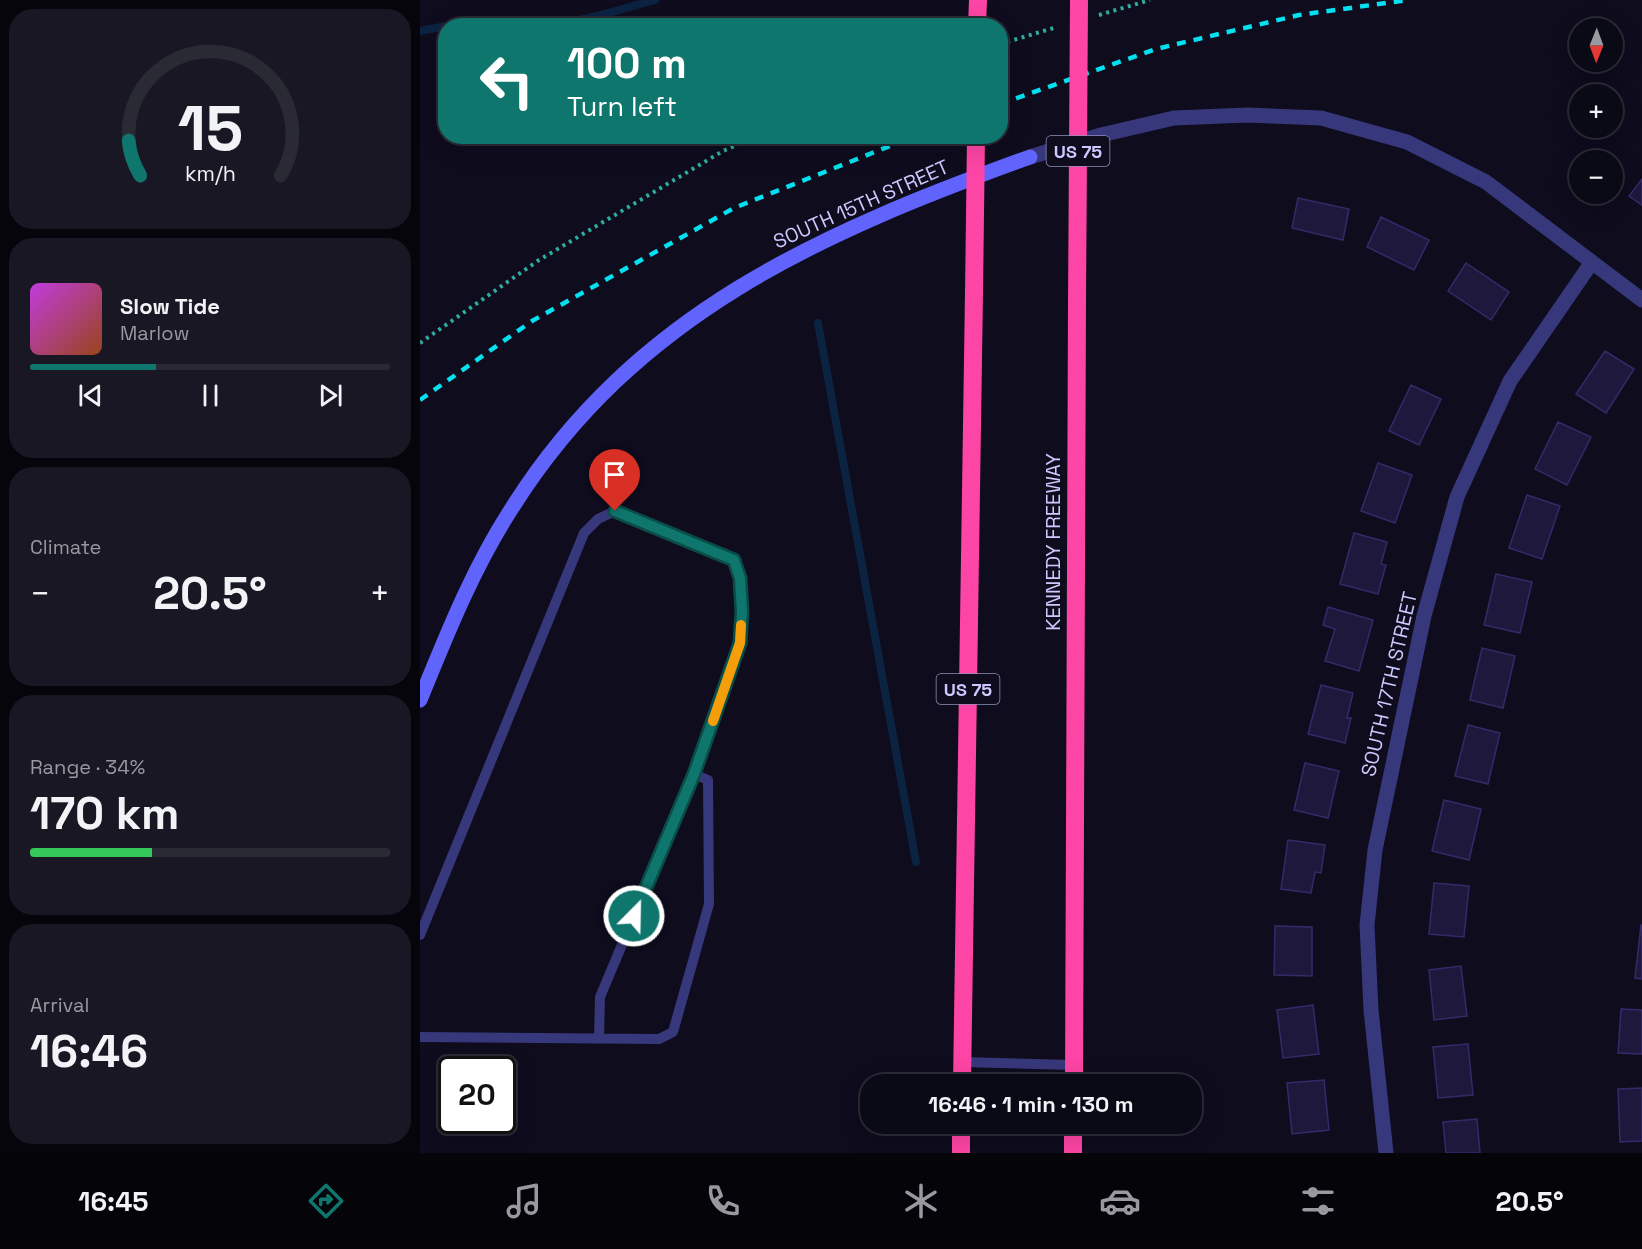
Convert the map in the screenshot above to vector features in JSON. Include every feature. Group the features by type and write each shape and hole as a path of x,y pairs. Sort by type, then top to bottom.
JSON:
{"highway":[{"path":"977,18 978,0"},
{"name":"KENNEDY FREEWAY","path":"1074,1074 1079,0"},
{"name":"US 75","path":"962,1074 976,144"},
{"path":"961,1134 961,1153"},
{"path":"1073,1134 1073,1153"}],"street":[{"name":"SOUTH 15TH STREET","path":"420,700 450,625 479,564 512,507 594,402 696,313 812,245 919,197 1030,157 1101,135 1174,118 1247,115 1321,118 1407,142 1486,182 1592,262"},
{"path":"1592,262 1642,300"},
{"name":"SOUTH 17TH STREET","path":"1386,1153 1371,1010 1367,925 1375,850 1424,616 1457,497 1510,381 1592,262"}],"lane":[{"path":"420,935 584,533 598,519 615,511 734,560 740,578 742,611 740,643 694,774 600,997 599,1038"},
{"path":"420,1037 659,1039 673,1032 709,904 708,780 694,774"},
{"path":"962,1062 1074,1065"}],"path":[{"path":"420,344 539,260 723,151 739,144"}],"building":[{"path":"1642,179 1642,205 1629,196"},
{"path":"1298,198 1349,209 1343,240 1292,228"},
{"path":"1381,217 1429,240 1414,270 1367,247"},
{"path":"1466,263 1509,292 1491,320 1448,291"},
{"path":"1605,351 1634,369 1606,413 1576,394"},
{"path":"1411,385 1441,399 1419,445 1389,431"},
{"path":"1558,422 1591,437 1567,485 1535,469"},
{"path":"1378,463 1412,475 1395,523 1361,511"},
{"path":"1527,495 1560,506 1542,559 1509,548"},
{"path":"1354,533 1387,542 1381,564 1386,565 1378,594 1340,584"},
{"path":"1496,574 1532,582 1520,633 1484,625"},
{"path":"1328,607 1373,620 1359,671 1325,661 1335,629 1323,625"},
{"path":"1482,648 1515,656 1503,708 1470,700"},
{"path":"1321,685 1353,693 1347,718 1351,718 1345,743 1308,734"},
{"path":"1468,725 1500,733 1488,784 1455,776"},
{"path":"1305,763 1339,771 1328,818 1294,810"},
{"path":"1444,800 1481,809 1469,860 1432,851"},
{"path":"1288,840 1325,845 1321,873 1315,872 1311,893 1281,889"},
{"path":"1434,883 1469,886 1464,937 1429,934"},
{"path":"1275,926 1312,927 1312,976 1274,975"},
{"path":"1642,926 1642,979 1635,978"},
{"path":"1461,966 1467,1016 1434,1020 1429,970"},
{"path":"1313,1005 1319,1054 1283,1058 1277,1010"},
{"path":"1621,1009 1642,1010 1642,1054 1618,1053"},
{"path":"1468,1044 1473,1095 1438,1098 1433,1047"},
{"path":"1324,1080 1329,1130 1292,1134 1287,1083"},
{"path":"1642,1088 1642,1141 1620,1142 1618,1089"},
{"path":"1477,1119 1480,1153 1446,1153 1443,1122"}],"waterway":[{"path":"589,18 655,0"},
{"path":"420,31 438,28"},
{"path":"818,323 916,862"}],"railway":[{"path":"1008,101 1156,49 1299,15 1408,0"},
{"path":"420,400 532,321 734,208 895,144"}],"slow traffic":[{"path":"713,721 740,643 741,625"}],"route":[{"path":"615,511 734,560 740,578 742,611 740,643 710,731 634,916"}]}
